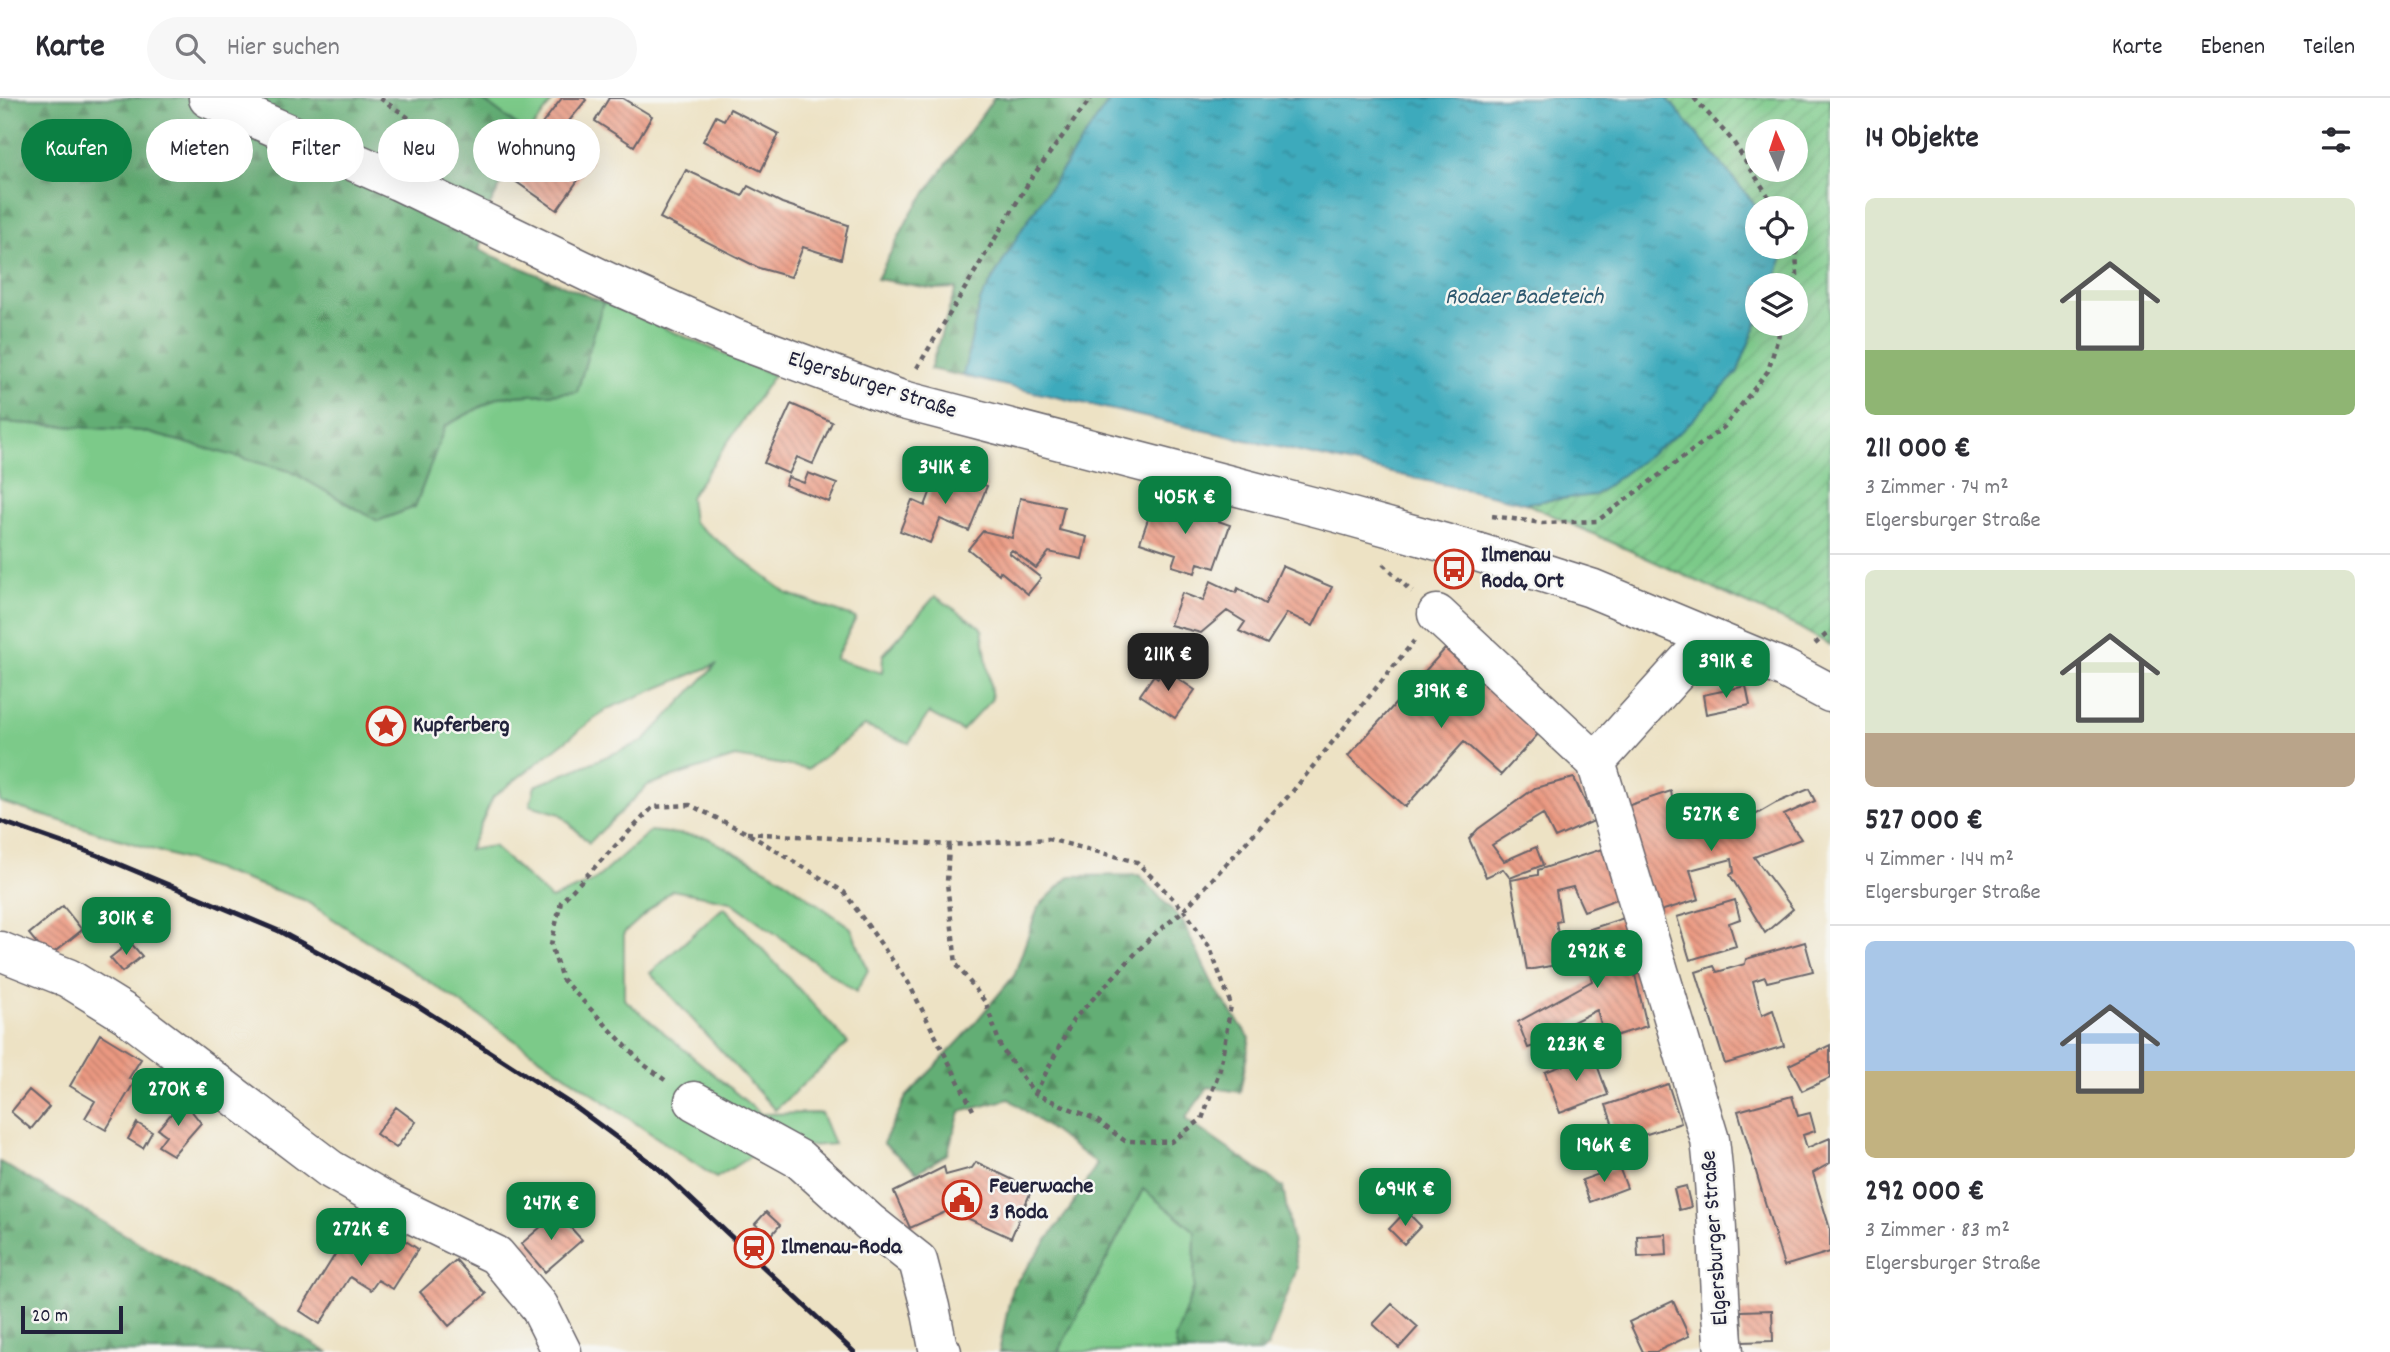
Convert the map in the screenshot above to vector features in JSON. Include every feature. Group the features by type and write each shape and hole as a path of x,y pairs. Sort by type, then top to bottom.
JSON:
{"street":[{"name":"Elgersburger Straße","path":"208,98 440,201 606,281 734,338 899,399 1323,509 1591,588 1785,669 1830,693"},
{"path":"1437,614 1596,762 1708,638"},
{"name":"Elgersburger Straße","path":"1596,762 1710,1140 1716,1180 1724,1352"},
{"path":"0,951 68,978 126,1014 330,1169 391,1204 496,1255 539,1306 562,1352"},
{"path":"694,1101 799,1159 869,1222 918,1261 938,1348 942,1352"}],"path":[{"path":"380,98 423,128 434,146 440,201"},
{"path":"899,399 1032,177 1091,98"},
{"path":"1694,98 1732,140 1768,196"},
{"path":"1488,521 1491,516 1542,523 1597,521 1724,427 1768,371 1778,336"},
{"path":"1035,1094 1073,1020 1149,939 1184,910 1293,791 1437,614"},
{"path":"694,1101 643,1064 562,979 551,945 561,902 653,807 690,805 747,833 844,892 908,982 973,1110"},
{"path":"747,833 949,845 1048,839 1136,862 1184,910 1210,948 1231,1005 1220,1069 1202,1119 1171,1142 1125,1141 1095,1119 1035,1094 1001,1048 986,1003 956,964 947,883 949,845"}],"green space":[{"path":"0,98 480,98 508,119 473,119 473,182 502,182 490,205 479,250 603,302 577,392 499,397 445,426 415,507 378,521 290,471 142,431 0,422"},
{"path":"480,98 555,98 539,119 508,119"},
{"path":"994,98 1111,98 1022,229 980,301 963,376 930,369 956,288 935,289 877,279 910,215"},
{"path":"1667,98 1830,98 1830,645 1796,626 1525,503 1595,495 1737,373 1752,336 1808,336 1808,273 1777,273 1782,259 1808,259 1808,196 1747,196"},
{"path":"603,302 774,375 690,497 693,522 788,594 856,618 835,659 882,673 883,655 935,596 982,628 992,699 962,731 929,713 909,743 864,726 808,769 735,757 648,785 589,843 560,814 530,805 535,786 644,741 717,664 607,709 493,797 469,850 493,846 551,899 594,881 650,831 706,837 777,875 851,928 868,970 856,992 730,901 672,890 624,933 624,999 761,1114 821,1113 834,1144 761,1150 716,1178 428,981 304,900 193,862 0,802 0,422 142,431 290,471 378,521 415,507 445,426 499,397 577,392"},
{"path":"1139,875 1183,922 1214,987 1250,1038 1240,1092 1208,1087 1185,1119 1283,1187 1297,1268 1268,1347 1262,1352 1178,1352 1175,1339 1194,1287 1195,1231 1143,1189 1058,1352 999,1352 1012,1288 1069,1210 1097,1164 1009,1099 960,1112 947,1154 917,1172 883,1143 906,1097 963,1037 1014,976 1038,907 1070,876"},
{"path":"724,907 848,1043 775,1110 650,973"},
{"path":"0,1162 327,1352 0,1352"},
{"path":"1143,1189 1195,1231 1194,1287 1175,1339 1178,1352 1058,1352"}],"water":[{"name":"Rodaer Badeteich","path":"1111,98 1667,98 1748,196 1745,196 1745,259 1782,259 1777,273 1745,273 1745,336 1752,336 1737,373 1684,429 1595,495 1525,503 963,376 980,301 1022,229"}],"building":[{"path":"562,98 586,100 571,119 546,119"},
{"path":"609,98 622,98 652,116 634,146 600,124 600,119 596,119"},
{"path":"730,109 779,134 761,171 703,141 716,116 724,120"},
{"path":"686,170 742,196 748,186 782,203 848,225 841,259 803,247 791,277 759,268 660,218"},
{"path":"516,182 577,182 557,210"},
{"path":"791,404 832,422 813,464 797,457 789,474 764,463"},
{"path":"940,467 987,486 969,531 940,519 930,543 900,531 912,500 925,506"},
{"path":"808,473 837,484 829,502 785,485 788,477 804,483"},
{"path":"1020,498 1064,507 1059,530 1087,537 1082,559 1049,552 1036,568 1012,550 1009,553 1041,578 1028,594 968,549 983,531 1012,538"},
{"path":"1155,499 1230,525 1215,568 1198,563 1195,573 1172,566 1176,554 1140,542"},
{"path":"1282,566 1332,587 1313,626 1287,613 1267,644 1239,631 1245,622 1227,611 1201,633 1170,625 1182,593 1203,601 1211,581 1236,593 1238,588 1265,604"},
{"path":"1445,649 1539,733 1501,775 1464,742 1405,807 1348,756"},
{"path":"1164,669 1195,690 1175,718 1140,695 1154,675 1158,678"},
{"path":"1746,686 1750,705 1706,714 1703,695"},
{"path":"1574,778 1594,821 1555,838 1543,814 1492,845 1504,861 1536,847 1543,865 1510,878 1503,869 1486,877 1469,839 1478,829 1535,788"},
{"path":"1809,789 1815,801 1784,815 1801,839 1754,857 1793,909 1765,933 1730,875 1734,872 1732,859 1690,870 1699,899 1654,913 1624,807 1671,791 1677,826 1722,811 1724,831"},
{"path":"1602,849 1620,898 1584,911 1573,887 1556,891 1561,921 1556,922 1563,964 1527,970 1511,880 1538,875 1538,870"},
{"path":"1735,900 1740,919 1729,923 1736,946 1690,960 1677,917"},
{"path":"63,906 82,930 48,957 29,934"},
{"path":"1624,918 1641,973 1635,975 1647,1026 1605,1039 1597,1010 1551,1033 1553,1040 1528,1048 1518,1022 1592,981 1581,932"},
{"path":"130,942 142,956 122,972 110,958"},
{"path":"1805,942 1813,971 1767,982 1765,977 1753,981 1762,1015 1773,1010 1784,1046 1725,1064 1696,972 1714,966 1717,972 1745,964 1746,959"},
{"path":"100,1034 141,1059 129,1078 135,1081 106,1130 85,1118 95,1101 70,1086"},
{"path":"1830,1045 1830,1078 1802,1091 1789,1065"},
{"path":"1593,1054 1608,1095 1560,1113 1545,1072"},
{"path":"1668,1084 1681,1123 1619,1143 1606,1105"},
{"path":"29,1090 49,1107 31,1129 11,1112"},
{"path":"1792,1096 1798,1116 1810,1113 1815,1131 1803,1135 1807,1148 1830,1138 1830,1163 1813,1173 1830,1229 1830,1252 1784,1266 1738,1111"},
{"path":"183,1100 201,1123 173,1155 158,1146 166,1135 158,1129"},
{"path":"396,1107 416,1122 396,1148 376,1134"},
{"path":"137,1123 152,1132 143,1148 128,1139"},
{"name":"Feuerwache 3 Roda","path":"976,1162 1032,1189 1011,1238 958,1214 954,1208 910,1228 894,1192 944,1167 946,1175 972,1168"},
{"path":"1619,1167 1627,1188 1590,1202 1582,1180"},
{"path":"1686,1186 1691,1207 1679,1210 1674,1189"},
{"path":"1406,1211 1421,1226 1404,1244 1389,1229"},
{"path":"766,1212 780,1225 770,1237 755,1224"},
{"path":"557,1213 582,1240 545,1272 521,1244"},
{"path":"372,1219 418,1249 393,1289 378,1280 371,1290 350,1277 320,1324 300,1311 341,1245 351,1252"},
{"path":"1666,1234 1667,1255 1638,1257 1637,1236"},
{"path":"456,1260 486,1294 449,1326 420,1292"},
{"path":"1673,1301 1689,1336 1656,1352 1643,1352 1629,1322"},
{"path":"1392,1304 1418,1327 1399,1348 1373,1324"},
{"path":"1772,1310 1773,1341 1742,1342 1741,1311"}],"railway":[{"path":"0,821 97,855 279,931 415,1004 574,1106 659,1169 854,1352"}],"place":[{"name":"Ilmenau Roda, Ort","path":"1454,569"},
{"name":"Kupferberg","path":"386,726"},
{"name":"Feuerwache 3 Roda","path":"962,1200"},
{"name":"Ilmenau-Roda","path":"754,1248"}]}
